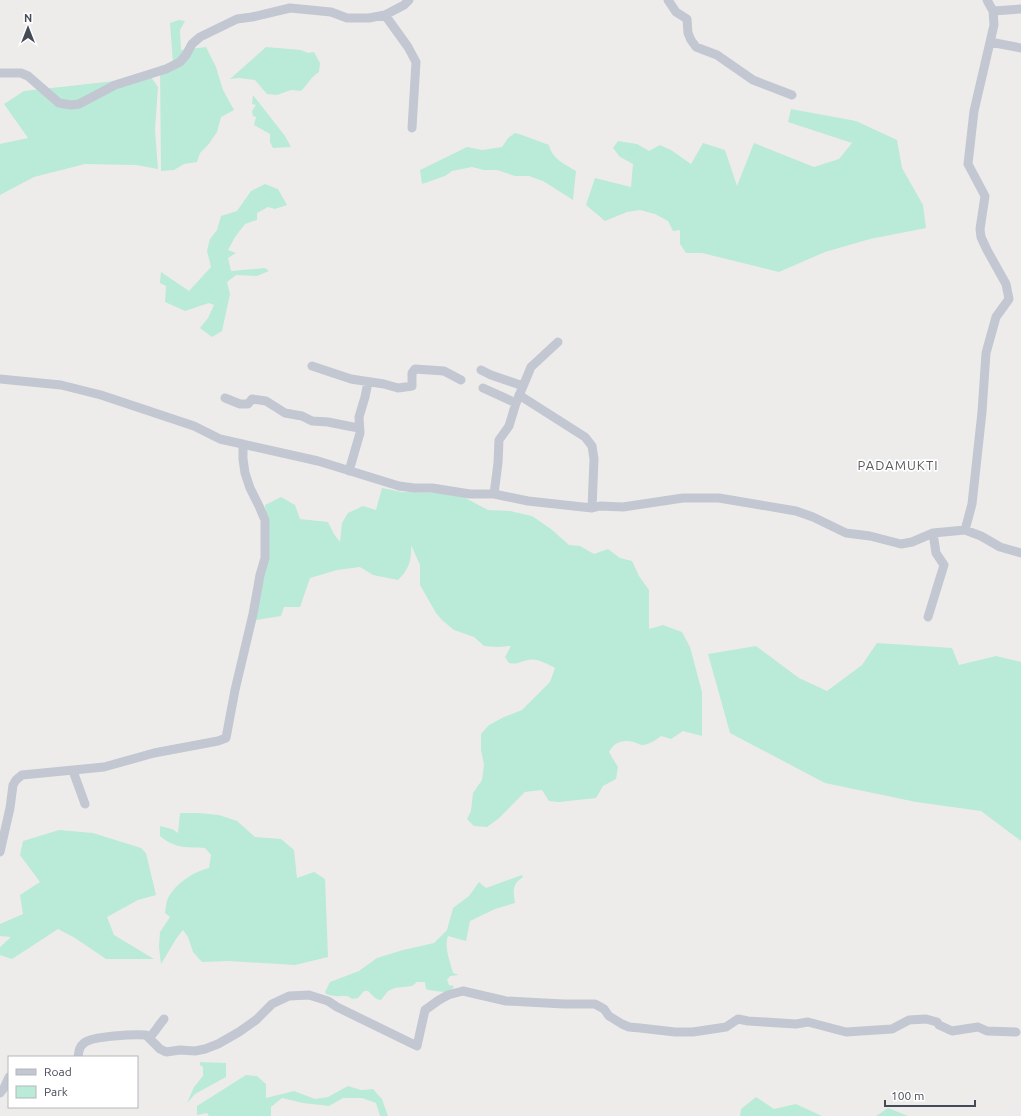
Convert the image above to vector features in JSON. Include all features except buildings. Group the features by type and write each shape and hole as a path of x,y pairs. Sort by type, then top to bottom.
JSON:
{"street":[{"path":"0,73 21,73 28,76 58,104 79,104 115,85 166,69 180,62 192,44 200,37 237,19 290,8 331,12 347,18 368,18 386,15 404,5 409,0"},
{"path":"668,0 676,12 687,19 688,33 696,47 717,55 753,80 792,95"},
{"path":"965,530 972,504 982,412 986,353 996,317 1009,299 1006,284 981,237 980,229 985,196 968,164 974,111 994,21 993,11 987,0"},
{"path":"993,11 1021,9"},
{"path":"386,15 408,47 416,62 412,128"},
{"path":"990,42 1021,48"},
{"path":"494,494 499,440 508,426 519,394 532,366 558,342"},
{"path":"312,366 349,378 398,388 410,387 413,385 413,371 419,368 444,371 461,380"},
{"path":"481,370 491,375 585,437 592,446 594,459 592,508"},
{"path":"0,379 61,385 101,395 194,426 220,439 318,461 399,486 432,488 470,494 494,494 528,501 592,508 600,506 622,507 683,498 718,498 796,511 814,517 846,533 870,536 901,544 912,542 933,533 965,530 981,536 1000,547 1021,553"},
{"path":"349,471 360,433 359,417 368,382"},
{"path":"483,388 519,394"},
{"path":"225,398 242,404 248,404 252,399 263,400 285,413 302,416 312,421 328,422 360,428"},
{"path":"0,852 10,808 11,792 16,780 22,776 104,767 154,752 218,741 226,738 234,690 265,558 265,520 260,506 250,488 245,473 243,444"},
{"path":"928,617 944,565 936,553 933,533"},
{"path":"73,771 85,804"},
{"path":"78,1056 80,1048 89,1040 138,1034 146,1035 160,1049 166,1052 180,1050 195,1051 205,1049 226,1040 243,1030 256,1020 272,1004 289,996 309,996 328,1001 337,1007 417,1046 426,1010 448,995 463,991 506,1001 596,1004 604,1009 609,1016 628,1026 675,1032 693,1032 726,1027 738,1019 796,1024 808,1022 846,1032 892,1029 909,1020 926,1019 937,1022 939,1025 952,1031 978,1027 987,1030 1016,1032"},
{"path":"150,1038 164,1019"},
{"path":"0,1093 8,1079"}],"green space":[{"path":"179,20 185,21 180,30 181,50 206,47 216,67 223,90 234,110 221,117 217,132 200,153 197,162 184,164 174,170 161,171 160,66 173,63 170,23"},
{"path":"266,47 301,50 308,53 314,52 320,63 319,72 301,91 291,90 277,95 267,94 255,80 239,78 230,79"},
{"path":"151,77 158,87 155,130 158,169 136,165 85,164 34,177 0,195 0,144 28,138 4,104 24,91"},
{"path":"253,95 285,136 291,147 273,148 270,142 270,134 254,125 256,117 253,116 252,111 256,105 252,104"},
{"path":"791,109 856,121 897,140 902,168 923,205 926,228 870,239 825,252 779,272 702,253 686,253 680,244 680,230 673,231 668,221 655,214 640,210 627,212 605,221 586,205 595,178 631,187 633,164 620,157 613,148 618,141 637,144 649,151 660,145 671,150 691,164 703,143 725,150 737,186 754,143 814,167 839,159 852,143 788,122"},
{"path":"515,133 549,145 556,158 576,171 573,200 543,181 529,176 515,176 497,170 484,170 472,167 452,171 445,176 422,184 420,170 467,147 482,150 502,147 508,138"},
{"path":"265,184 278,189 287,205 275,209 268,207 257,213 257,220 245,224 235,237 228,250 236,253 228,258 231,271 265,268 269,271 257,276 236,275 227,282 230,294 222,331 212,337 200,328 208,318 214,305 209,303 185,311 165,302 166,286 160,283 161,272 189,291 211,267 207,251 210,239 217,230 221,216 237,211 251,191"},
{"path":"382,488 402,492 456,493 488,510 510,511 532,516 551,529 569,545 580,546 594,554 608,549 620,558 632,561 639,576 649,590 649,629 663,625 682,632 690,647 702,692 702,736 683,731 671,739 661,736 653,742 643,745 630,741 619,742 613,746 609,752 618,767 616,779 603,786 596,798 559,802 549,801 542,790 525,792 498,819 487,827 474,826 467,819 471,811 473,793 482,780 484,765 481,750 481,734 489,725 522,710 550,682 555,668 535,660 525,660 515,664 509,663 505,657 511,646 484,646 474,637 454,630 442,620 436,613 420,585 420,565 411,545 409,564 405,572 398,580 373,575 360,567 337,570 310,578 300,607 284,607 281,616 256,620 269,544 265,505 281,497 295,505 300,519 328,522 340,542 342,523 348,513 363,506 376,510"},
{"path":"877,643 952,648 959,665 996,656 1021,662 1021,841 981,811 916,802 825,783 730,733 708,654 756,646 799,678 827,691 862,665"},
{"path":"180,813 219,815 237,821 255,837 281,839 294,850 297,878 314,872 325,879 328,957 295,965 229,961 202,962 193,952 188,937 183,930 161,964 159,947 160,932 170,917 165,913 168,898 180,883 191,875 209,868 211,855 205,848 176,845 160,836 160,826 172,829 178,833"},
{"path":"59,830 93,833 141,848 146,853 156,895 138,900 107,917 114,935 154,959 106,959 75,938 58,929 12,959 0,955 0,947 11,937 0,936 0,924 23,914 20,895 40,882 20,855 23,841"},
{"path":"522,875 523,877 517,882 514,888 515,903 495,909 470,921 466,941 448,936 447,950 449,959 453,973 459,975 450,976 447,980 449,985 454,986 452,990 443,992 429,990 426,989 425,982 417,982 412,986 395,988 388,991 381,1000 376,998 368,991 364,991 358,998 352,999 347,996 326,994 325,992 330,982 359,971 377,958 434,943 447,930 453,908 469,896 479,882 486,888"},
{"path":"200,1062 226,1063 226,1077 195,1094 187,1103 194,1087 203,1076 203,1067 200,1065"},
{"path":"246,1075 257,1076 266,1084 266,1098 294,1091 315,1099 328,1097 348,1086 361,1090 373,1089 382,1099 388,1116 380,1116 376,1103 362,1098 343,1098 329,1106 303,1103 282,1098 271,1107 271,1116 209,1116 207,1113 197,1115 197,1106"},
{"path":"756,1097 774,1109 796,1104 822,1116 740,1116 741,1109"},
{"path":"888,1108 908,1116 876,1116"}],"district":[{"name":"PADAMUKTI","path":"898,465"}]}
